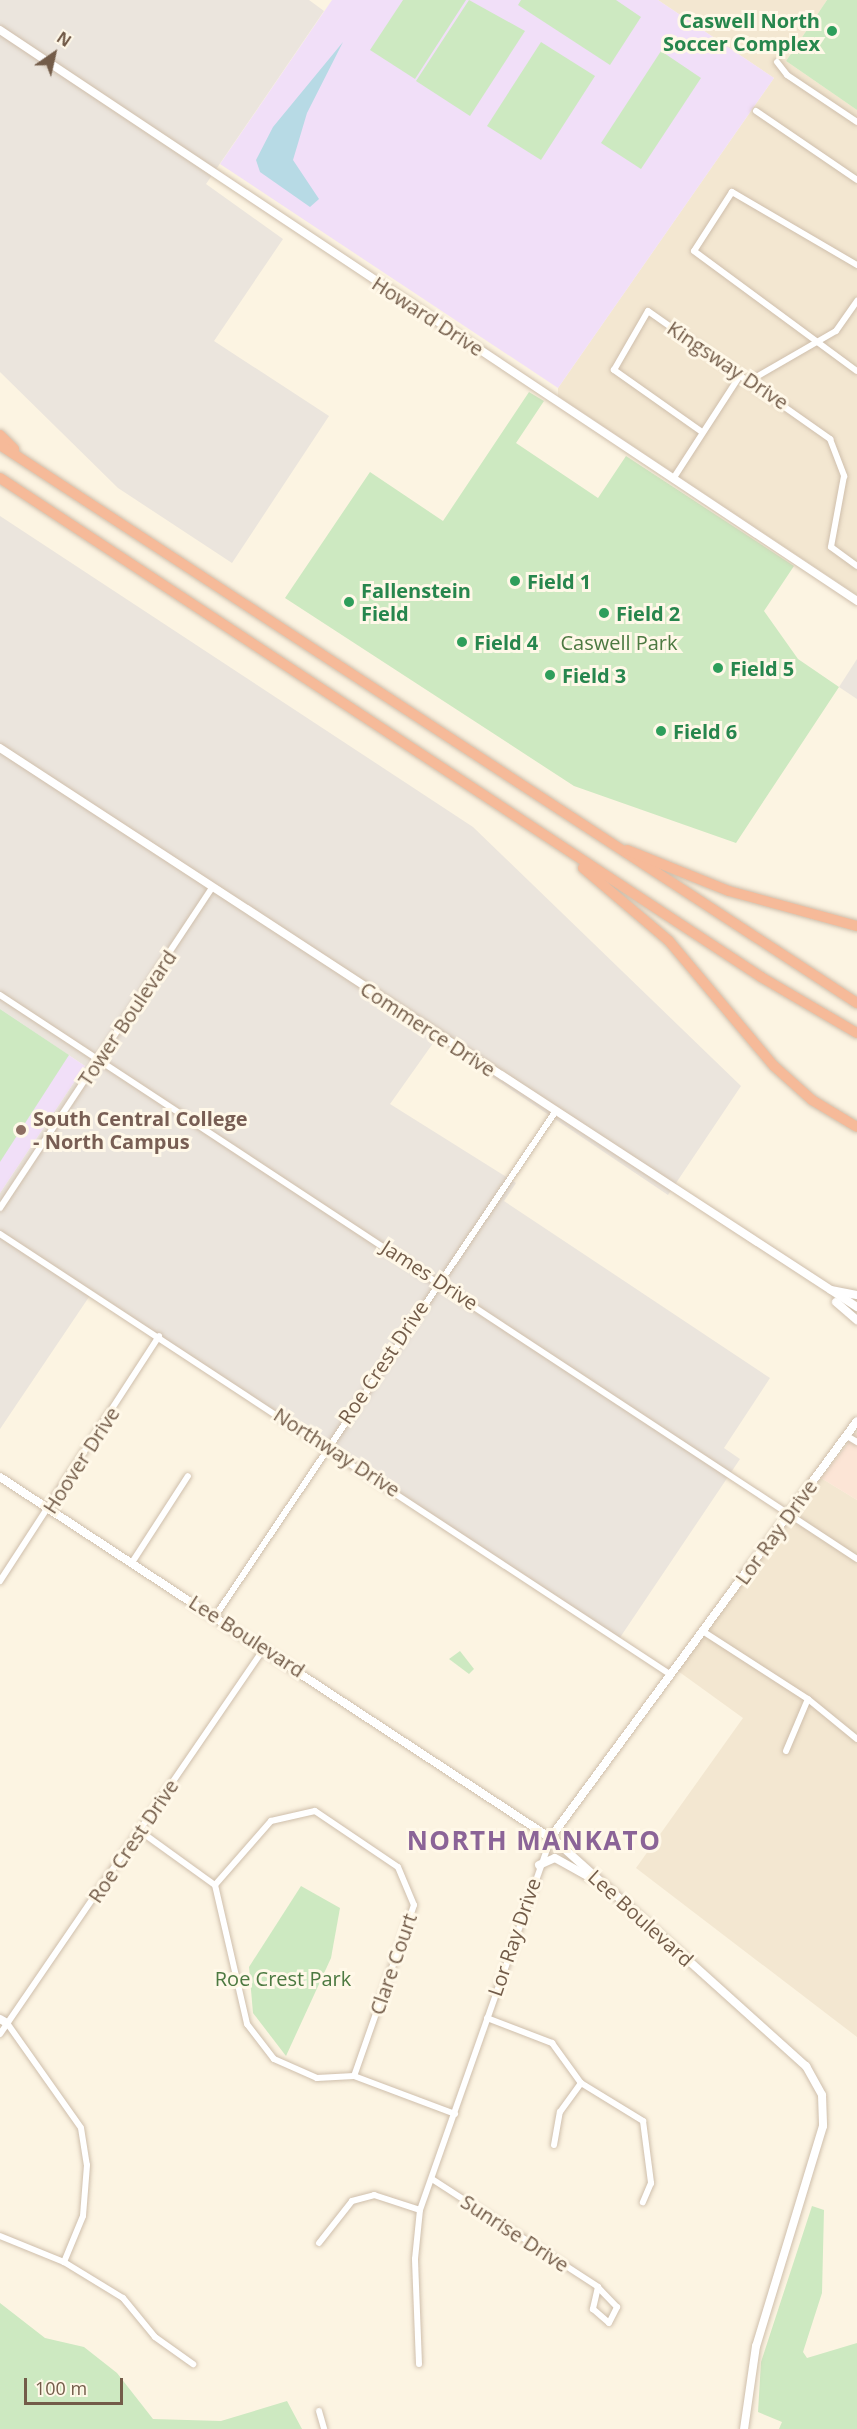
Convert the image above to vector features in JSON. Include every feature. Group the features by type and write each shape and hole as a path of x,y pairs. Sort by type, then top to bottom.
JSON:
{"highway":[{"path":"0,435 29,464"},
{"path":"0,445 599,839 857,1004"},
{"path":"2,480 546,837 857,1033"},
{"path":"546,837 669,941 786,1077 857,1127"},
{"path":"599,839 729,891 857,926"}],"street":[{"name":"Howard Drive","path":"0,30 857,601"},
{"path":"777,62 787,75 857,122"},
{"path":"756,111 857,180"},
{"path":"857,265 732,192 694,251 857,371"},
{"path":"750,380 836,331 857,301"},
{"path":"851,310 857,315"},
{"name":"Kingsway Drive","path":"702,432 614,370 648,311 821,428 837,450 844,489 831,547 857,566"},
{"path":"673,479 741,375"},
{"name":"Commerce Drive","path":"0,748 809,1281 857,1307"},
{"name":"Tower Boulevard","path":"0,1208 212,888"},
{"name":"James Drive","path":"0,995 438,1280 857,1559"},
{"name":"Roe Crest Drive","path":"216,1615 327,1444 555,1112"},
{"name":"Northway Drive","path":"0,1234 327,1444 671,1675"},
{"path":"809,1281 857,1295"},
{"path":"817,1286 857,1320"},
{"name":"Hoover Drive","path":"0,1581 49,1509 159,1336"},
{"name":"Lor Ray Drive","path":"418,2364 415,2259 420,2210 539,1865 551,1838 857,1421"},
{"path":"847,1436 857,1442"},
{"path":"133,1561 188,1476"},
{"name":"Lee Boulevard","path":"0,1477 265,1647 551,1838 806,2066 822,2095 820,2144 756,2346 744,2429"},
{"path":"704,1632 808,1699 857,1739"},
{"name":"Roe Crest Drive","path":"0,2034 3,2021 140,1831 265,1647"},
{"path":"786,1752 808,1699"},
{"name":"Clare Court","path":"215,1885 271,1821 315,1810 399,1867 414,1905 354,2076"},
{"path":"140,1831 215,1885 247,2024 274,2059 317,2079 354,2076 455,2114"},
{"path":"539,1865 555,1858 603,1885"},
{"path":"487,2018 552,2043 581,2083 643,2121 651,2183 643,2202"},
{"path":"3,2021 81,2128 87,2165 83,2216 64,2262"},
{"path":"554,2145 560,2112 581,2083"},
{"name":"Sunrise Drive","path":"432,2179 598,2287 617,2307 609,2323 593,2309 598,2287"},
{"path":"319,2244 352,2201 374,2195 420,2210"},
{"path":"0,2236 64,2262 123,2298 155,2337 193,2364"},
{"path":"319,2411 324,2429"}],"shaded area":[{"path":"0,0 309,0 324,11 206,184 283,239 214,341 329,416 232,563 118,488 0,372"},
{"path":"332,0 658,0 774,78 558,388 220,164"},
{"path":"658,0 827,0 786,61 857,110 857,595 558,396 558,388 774,78"},
{"path":"0,516 473,827 741,1086 668,1195 436,1039 390,1104 516,1183 504,1201 770,1378 724,1448 740,1459 617,1642 93,1291 0,1429 0,1193 85,1066 0,1009"},
{"path":"857,659 857,699 839,687"},
{"name":"South Central College - North Campus","path":"0,1009 85,1066 0,1193"},
{"path":"857,1432 857,1500 821,1478"},
{"path":"821,1478 857,1500 857,2037 636,1868 743,1718 678,1671"}],"green space":[{"path":"403,0 466,0 415,79 370,50"},
{"path":"469,0 525,31 470,116 416,81"},
{"path":"521,0 616,0 641,17 610,65 518,5"},
{"name":"Caswell North Soccer Complex","path":"827,0 857,0 857,110 786,61"},
{"path":"541,42 595,76 541,160 487,126"},
{"path":"661,51 701,78 641,169 601,143"},
{"name":"Caswell Park","path":"529,392 544,401 516,443 598,498 626,456 794,566 764,611 798,659 839,687 736,843 574,786 285,598 370,472 443,521"},
{"name":"South Central College - North Campus","path":"0,1009 69,1055 0,1162"},
{"path":"460,1651 474,1669 469,1674 449,1659"},
{"name":"Roe Crest Park","path":"301,1886 340,1908 331,1958 286,2056 253,2013 249,1967"},
{"path":"812,2206 824,2210 822,2293 803,2352 807,2358 857,2343 857,2429 779,2429 782,2422 758,2412 761,2362"},
{"path":"0,2303 45,2338 84,2347 117,2373 153,2419 221,2421 287,2401 302,2429 0,2429"}],"water":[{"path":"343,42 307,113 293,160 319,199 310,207 260,172 256,160 273,127"}],"place":[{"name":"Caswell North Soccer Complex","path":"832,31"},
{"name":"Field 1","path":"515,581"},
{"name":"Fallenstein Field","path":"349,602"},
{"name":"Field 2","path":"604,613"},
{"name":"Field 4","path":"462,642"},
{"name":"Field 5","path":"718,668"},
{"name":"Field 3","path":"550,675"},
{"name":"Field 6","path":"661,731"},
{"name":"South Central College - North Campus","path":"21,1130"}],"district":[{"name":"NORTH MANKATO","path":"534,1841"}]}
